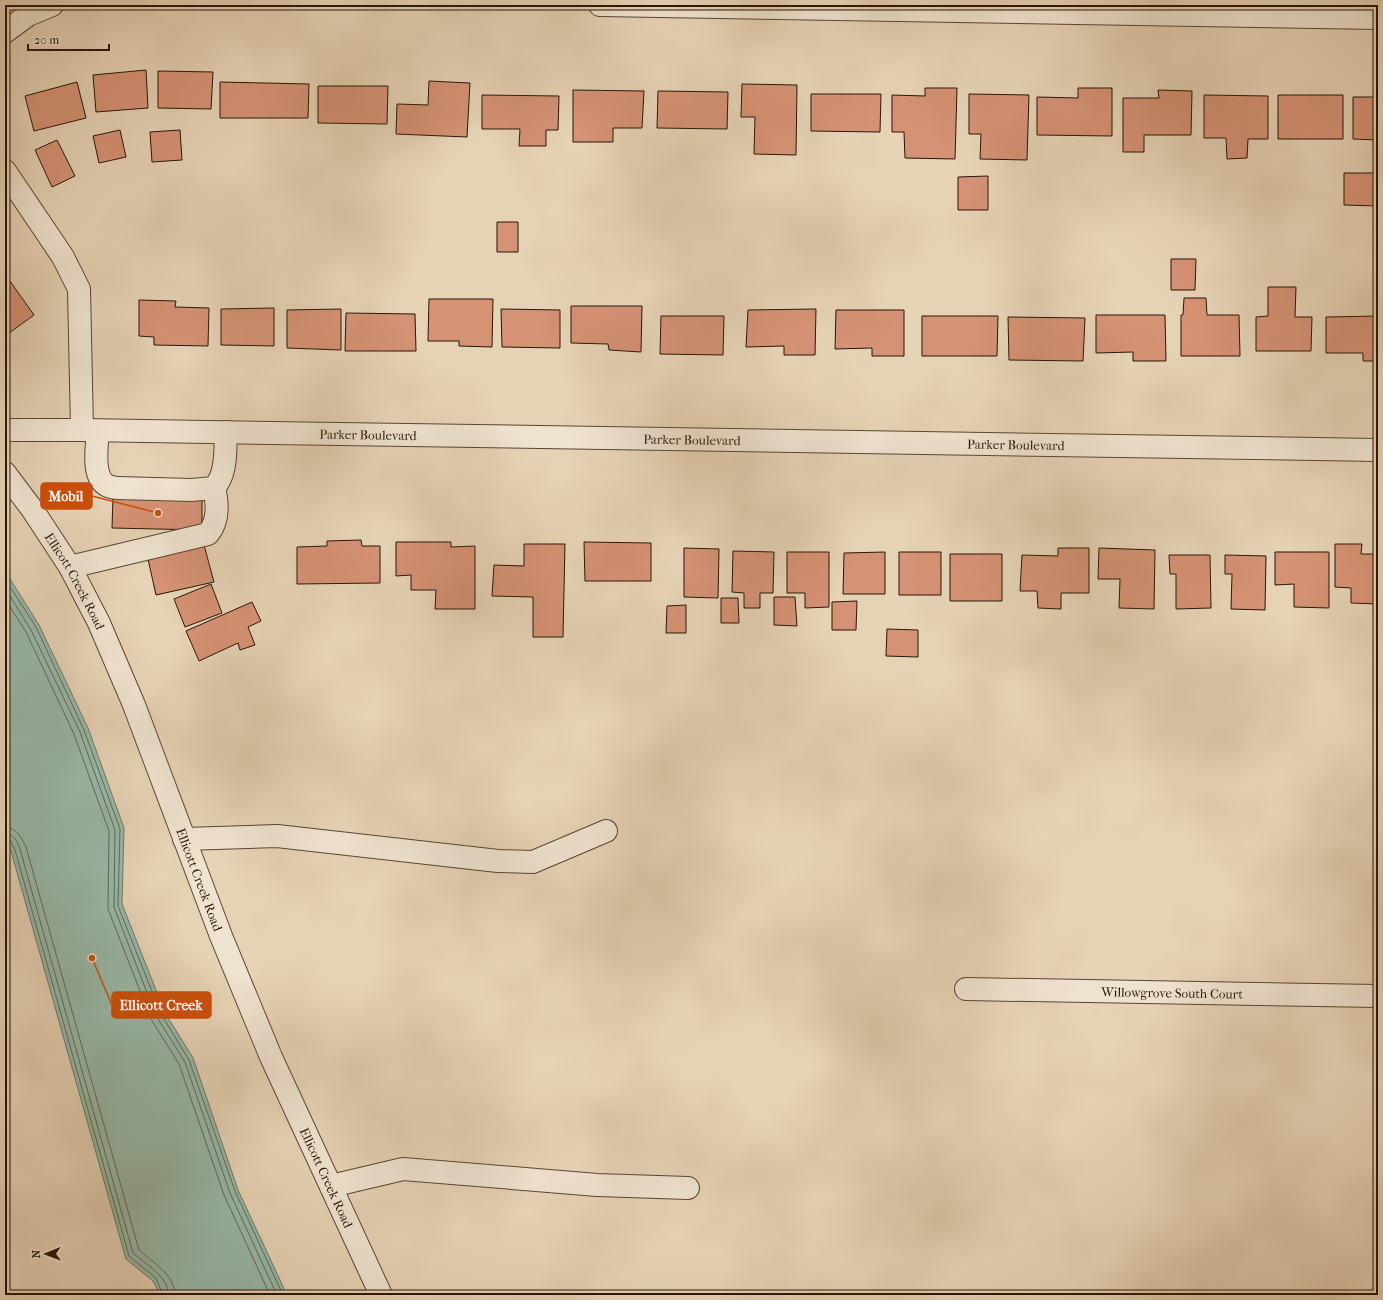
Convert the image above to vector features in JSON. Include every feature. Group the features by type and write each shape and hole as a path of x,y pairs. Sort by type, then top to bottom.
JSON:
{"street":[{"path":"5,32 28,15 52,5"},
{"path":"600,5 1378,18"},
{"path":"5,171 63,257 79,289 90,430 96,453 97,472 101,480 108,486 118,488 192,490 214,488 220,482 223,470 226,432"},
{"name":"Parker Boulevard","path":"5,430 90,430 1378,450"},
{"name":"Ellicott Creek Road","path":"5,473 32,509 70,567 102,630 134,705 221,936 268,1050 381,1295"},
{"path":"70,567 208,534 213,527 215,520 217,501 214,488"},
{"path":"184,839 277,836 498,861 533,862 606,831"},
{"name":"Willowgrove South Court","path":"966,989 1378,996"},
{"path":"331,1186 403,1169 597,1185 688,1188"}],"water":[{"path":"5,571 39,625 88,728 124,828 122,904 165,1013 193,1058 238,1190 287,1295 160,1295 153,1281 126,1259 11,851 5,839"}],"building":[{"path":"146,70 148,108 96,112 93,75"},
{"path":"158,71 213,72 211,109 158,108"},
{"path":"429,81 470,83 467,137 396,134 397,104 428,105"},
{"path":"77,82 86,118 34,131 25,96"},
{"path":"220,82 309,84 308,118 220,118"},
{"path":"742,84 797,85 796,155 754,154 755,117 741,117"},
{"path":"318,86 388,86 387,124 318,123"},
{"path":"925,88 957,88 955,159 905,158 904,132 892,132 892,95 925,96"},
{"path":"1078,88 1112,88 1112,136 1037,135 1037,97 1078,98"},
{"path":"573,90 644,91 642,128 613,128 613,142 573,142"},
{"path":"1158,90 1192,91 1191,135 1144,135 1144,152 1123,152 1123,98 1159,98"},
{"path":"658,91 728,92 727,129 657,128"},
{"path":"811,94 881,94 880,132 811,131"},
{"path":"969,94 1029,95 1027,160 980,159 981,134 969,134"},
{"path":"482,95 559,96 558,130 546,130 546,146 519,146 520,129 482,129"},
{"path":"1204,95 1268,96 1268,139 1248,139 1247,158 1227,159 1226,138 1204,138"},
{"path":"1278,95 1343,95 1343,139 1278,139"},
{"path":"1353,97 1378,97 1378,140 1353,139"},
{"path":"120,130 126,157 99,163 93,136"},
{"path":"180,130 182,160 152,162 150,132"},
{"path":"57,140 75,176 52,187 35,150"},
{"path":"1344,173 1377,173 1377,206 1344,205"},
{"path":"988,176 988,210 958,210 958,177"},
{"path":"497,222 518,222 518,252 497,252"},
{"path":"1171,259 1196,259 1195,290 1171,290"},
{"path":"5,274 34,315 5,336"},
{"path":"1268,287 1296,287 1295,317 1312,317 1311,351 1256,351 1256,317 1268,316"},
{"path":"1184,298 1206,298 1207,315 1239,315 1240,356 1181,356 1181,315 1183,315"},
{"path":"429,299 493,299 492,347 459,346 459,341 428,341"},
{"path":"139,300 176,301 175,307 209,308 208,346 154,345 154,337 139,336"},
{"path":"571,306 642,306 641,352 609,350 608,344 571,343"},
{"path":"274,308 274,346 221,345 221,309"},
{"path":"341,309 341,350 287,348 287,310"},
{"path":"501,309 560,310 560,348 502,347"},
{"path":"816,309 815,355 784,355 784,346 746,347 748,310"},
{"path":"836,310 904,310 904,356 872,356 872,348 835,349"},
{"path":"346,313 415,314 416,351 345,351"},
{"path":"1096,315 1165,315 1166,361 1133,361 1133,352 1096,353"},
{"path":"661,316 724,316 723,355 660,354"},
{"path":"922,316 998,316 997,356 922,356"},
{"path":"1378,316 1378,361 1363,361 1363,353 1326,353 1326,317"},
{"path":"1008,317 1085,318 1083,361 1009,360"},
{"path":"113,497 202,499 202,530 112,528"},
{"path":"361,540 362,546 380,546 380,583 297,584 297,547 327,546 327,541"},
{"path":"396,542 451,542 451,547 475,546 475,609 435,609 436,590 411,590 411,575 396,576"},
{"path":"584,542 651,543 651,581 585,581"},
{"path":"524,544 565,544 563,637 533,637 533,597 492,596 494,565 524,566"},
{"path":"1335,544 1362,544 1361,554 1378,554 1378,604 1351,603 1351,588 1335,587"},
{"path":"204,545 214,582 156,595 148,559"},
{"path":"684,548 719,549 718,598 684,597"},
{"path":"1058,548 1089,548 1089,593 1061,593 1061,609 1038,608 1037,591 1020,591 1022,555 1058,556"},
{"path":"1099,548 1155,550 1154,609 1119,608 1120,579 1098,579"},
{"path":"733,551 774,552 773,593 760,593 760,608 744,608 744,593 732,592"},
{"path":"787,552 829,552 829,607 805,608 805,593 787,593"},
{"path":"885,552 885,594 843,594 844,553"},
{"path":"899,552 941,552 941,595 899,595"},
{"path":"1275,552 1329,552 1329,608 1294,607 1294,584 1275,585"},
{"path":"950,554 1002,554 1002,601 950,601"},
{"path":"1169,555 1210,555 1211,608 1176,609 1176,574 1170,574"},
{"path":"1225,555 1266,556 1265,610 1231,609 1232,574 1225,574"},
{"path":"211,584 222,613 185,627 174,599"},
{"path":"774,597 795,597 797,626 774,625"},
{"path":"721,598 738,598 739,623 721,623"},
{"path":"857,601 856,630 832,630 832,602"},
{"path":"252,602 261,621 248,627 255,645 240,650 238,643 199,661 186,631"},
{"path":"686,605 686,633 666,633 667,606"},
{"path":"887,629 918,630 918,657 886,656"}],"place":[{"name":"Mobil","path":"158,513"},
{"name":"Ellicott Creek","path":"92,958"}]}
